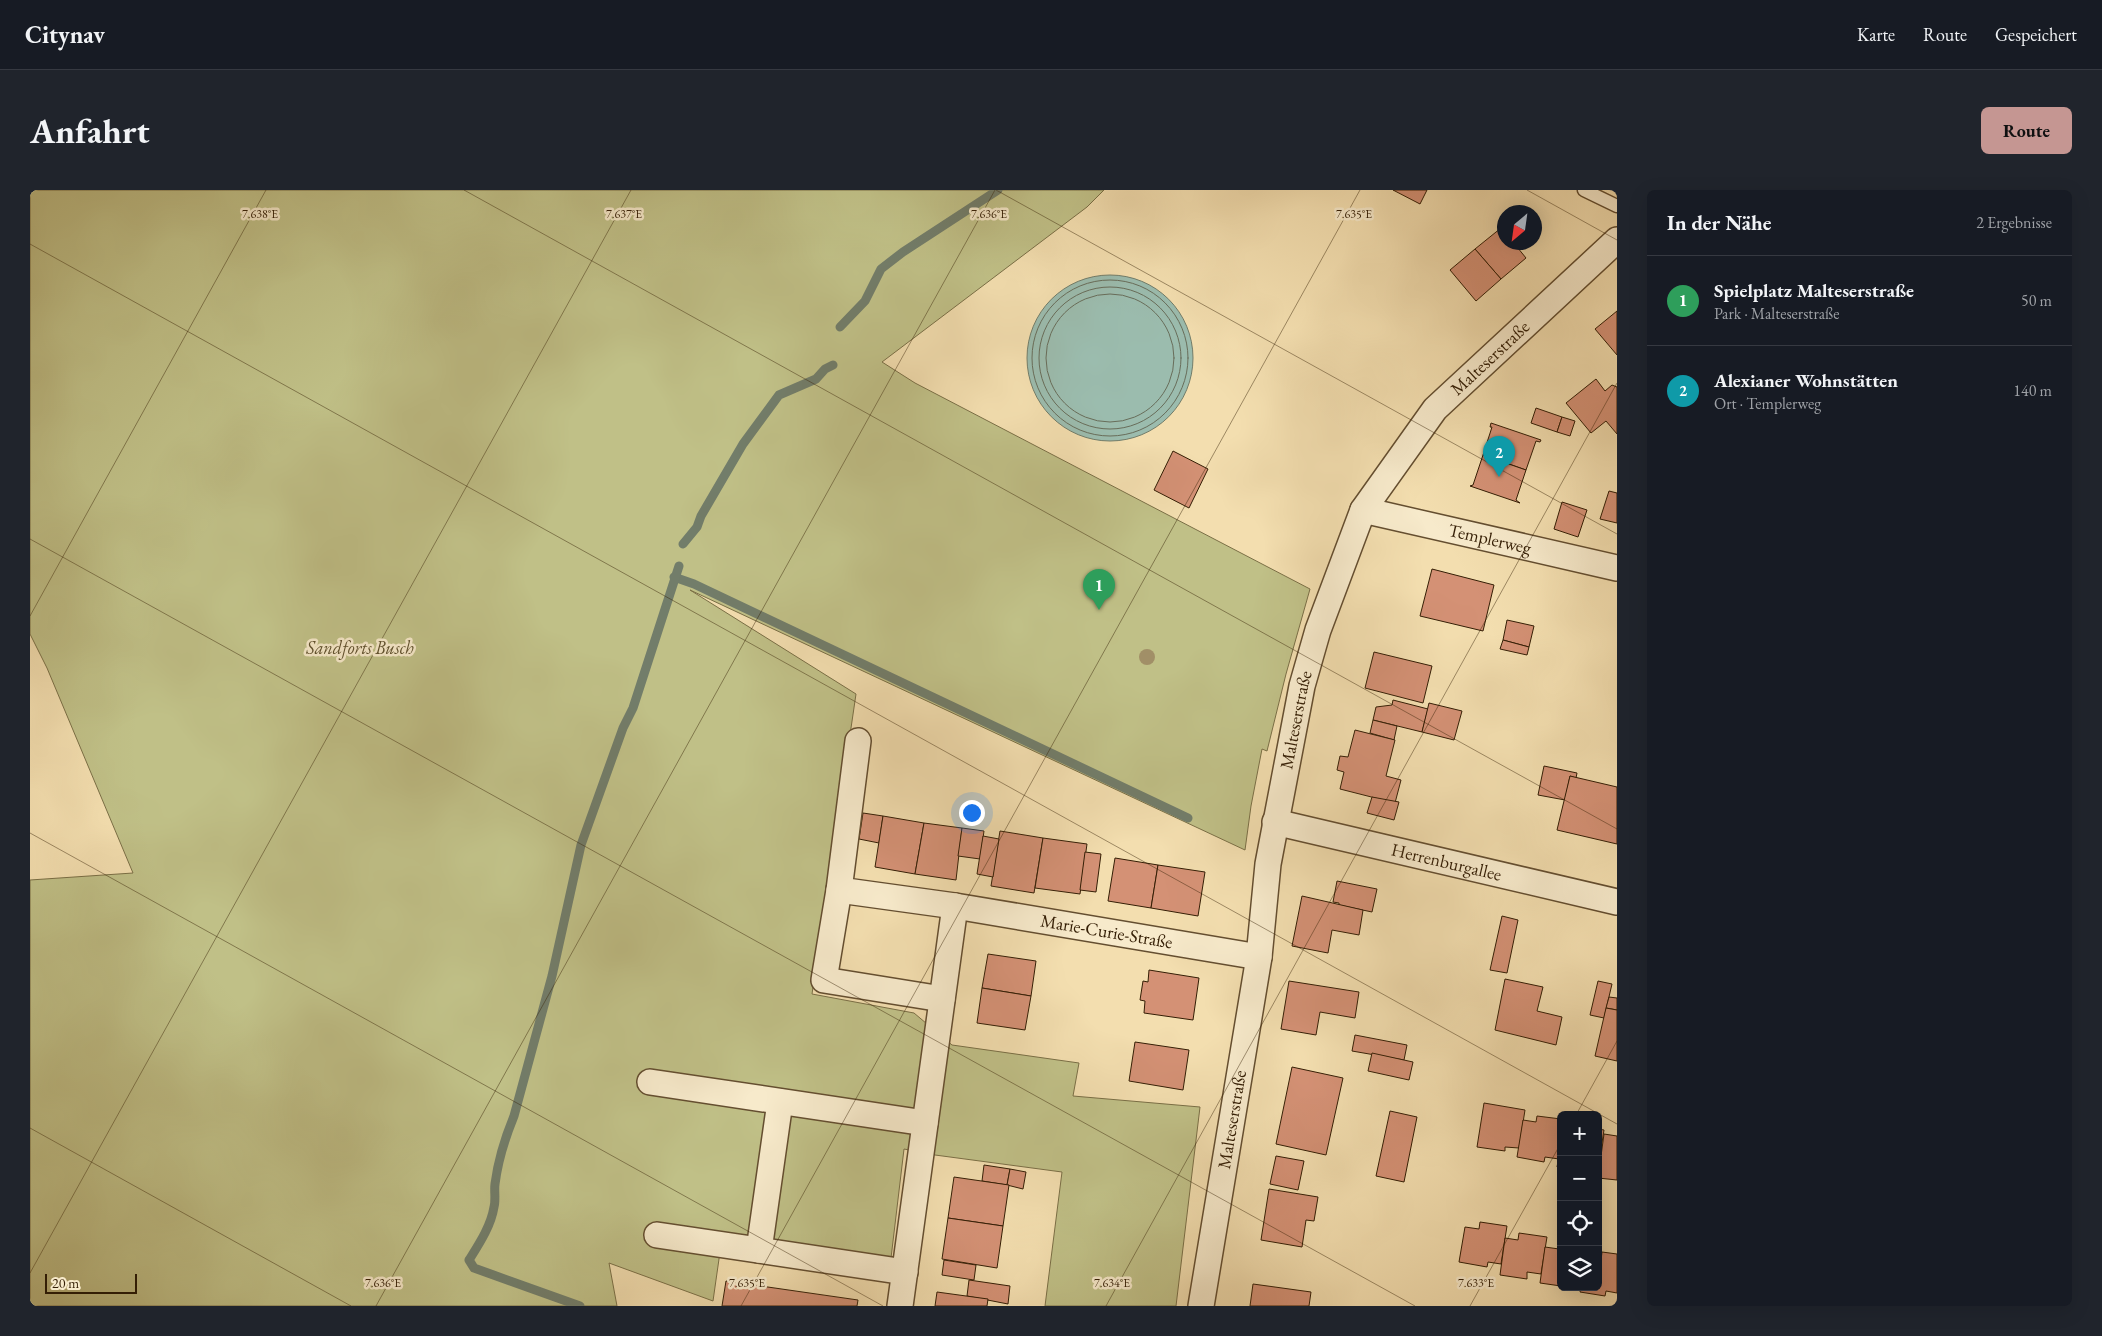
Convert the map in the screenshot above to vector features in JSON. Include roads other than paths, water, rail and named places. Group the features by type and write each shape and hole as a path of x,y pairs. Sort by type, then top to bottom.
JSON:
{"street":[{"name":"Malteserstraße","path":"1201,1306 1259,957 1268,864 1302,686 1318,630 1363,510 1435,409 1617,240"},
{"name":"Templerweg","path":"1363,510 1617,568"},
{"path":"858,741 824,980 942,999"},
{"name":"Herrenburgallee","path":"1275,822 1617,902"},
{"name":"Marie-Curie-Straße","path":"838,890 955,906 1259,957"},
{"path":"900,1306 955,906"},
{"path":"650,1082 925,1123"},
{"path":"759,1250 780,1102"},
{"path":"657,1235 905,1272"}],"lane":[{"path":"1584,190 1617,206"}],"water":[{"path":"1110,275 1142,282 1156,289 1169,299 1179,312 1186,326 1193,358 1186,390 1179,404 1169,417 1156,427 1142,434 1110,441 1078,434 1064,427 1051,417 1041,404 1034,390 1027,358 1034,326 1041,312 1051,299 1064,289 1078,282"}],"waterway":[{"path":"840,327 865,301 881,269 903,252 998,190"},
{"path":"683,544 697,527 701,516 743,444 779,395 816,379 825,369 833,365"},
{"path":"580,1306 474,1268 469,1260 484,1235 492,1214 500,1158 514,1116 552,976 581,845 623,728 633,708 679,566"},
{"path":"674,577 694,584 1188,818"}],"place":[{"name":"Alexianer Wohnstätten","path":"1499,477"},
{"name":"Spielplatz Malteserstraße","path":"1099,610"}],"park label":[{"name":"Sandforts Busch","path":"360,648"}]}
